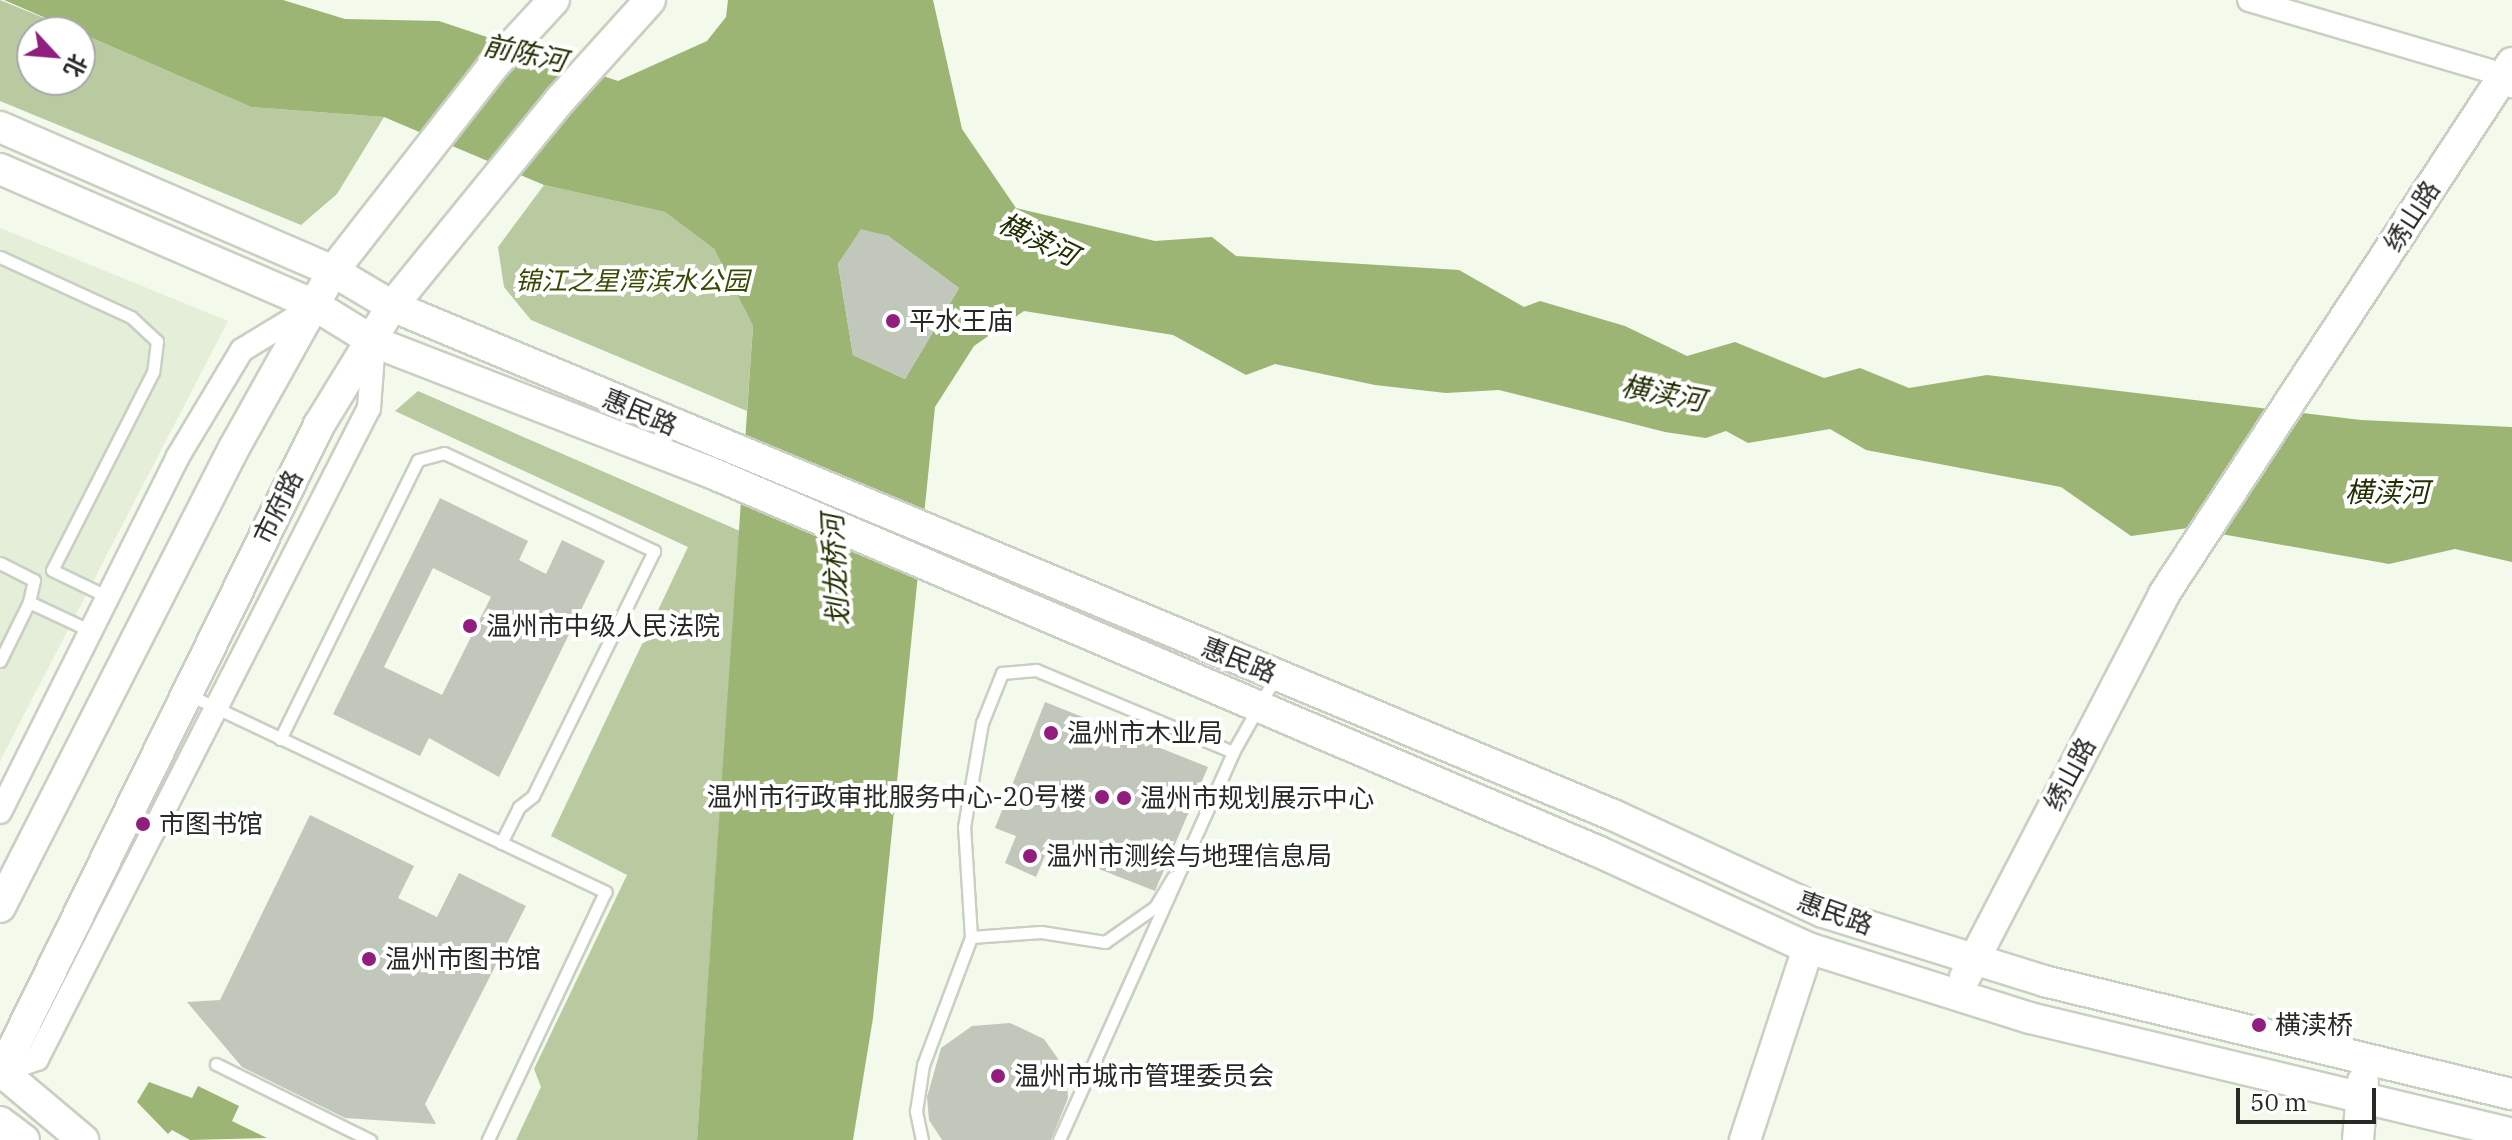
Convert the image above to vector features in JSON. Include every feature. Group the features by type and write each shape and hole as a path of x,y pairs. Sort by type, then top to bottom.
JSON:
{"main road":[{"path":"0,907 234,448 333,271 398,185 554,0"},
{"name":"市府路","path":"1,1072 319,425 374,342 392,306 467,219 561,99 650,0"},
{"name":"绣山路","path":"1958,995 1973,959 2189,557 2509,75"},
{"name":"惠民路","path":"0,127 333,271 392,306 939,570 1597,851 1808,948 2030,1018 2512,1134"},
{"name":"惠民路","path":"0,169 316,306 374,342 947,540 1613,815 1823,912 2044,981 2512,1094"},
{"path":"1745,1140 1808,948"},
{"path":"2358,1140 2365,1059"},
{"path":"1,1072 83,1140"},
{"path":"0,1122 24,1140"}],"street":[{"path":"2249,0 2509,75"},
{"path":"0,812 177,458 242,350 316,306"},
{"path":"1,1072 37,1059 369,408 374,342"}],"lane":[{"path":"0,257 131,317 157,341 153,372 52,570 106,596"},
{"path":"280,739 418,460 444,453 654,551 533,796 519,807 501,843"},
{"path":"0,563 34,580 29,602 0,661"},
{"path":"29,602 89,630"},
{"path":"922,1140 916,1111 923,1065 971,937 964,827 982,723 1002,673 1036,670 1233,752"},
{"path":"1059,1140 1233,752 1276,676"},
{"path":"187,694 605,892 488,1140"},
{"path":"971,937 1041,932 1105,942 1155,907 1197,835"},
{"path":"216,1064 370,1140"}],"shaded area":[{"path":"0,228 228,321 0,761"}],"green space":[{"path":"0,0 39,16 16,16 16,96 96,96 96,40 251,107 384,117 337,194 301,225 0,101"},
{"name":"锦江之星湾滨水公园","path":"544,185 665,212 714,249 753,326 747,411 531,320 504,287 498,247"},
{"path":"418,391 740,531 697,1140 516,1140 541,1087 534,1069 627,875 551,836 688,547 395,411"}],"water":[{"path":"4,0 283,0 345,19 439,21 618,81 707,41 726,17 728,0 933,0 962,129 1016,208 1155,241 1212,237 1236,256 1459,270 1524,307 1540,301 1625,326 1687,356 1735,342 1824,378 1860,368 1909,388 1987,375 2361,420 2512,427 2512,562 2455,549 2389,564 2188,528 2131,536 2061,487 1866,450 1830,429 1748,443 1726,431 1706,438 1665,432 1499,390 1446,393 1375,385 1275,364 1246,375 1173,335 1024,311 974,346 935,407 873,1018 853,1140 697,1140 753,326 714,249 665,212 544,185 384,117 251,107 96,40 96,16 41,16","holes":["861,230 888,236 959,288 905,379 853,355 838,264"]},
{"path":"149,1082 192,1098 198,1086 239,1106 232,1121 267,1138 190,1140 172,1130 168,1134 137,1102"}],"building":[{"name":"平水王庙","path":"861,229 888,236 959,288 905,379 853,355 838,264"},
{"path":"440,498 528,541 519,560 546,574 562,540 605,561 499,777 429,738 420,756 333,714","holes":["433,568 491,597 442,695 384,667"]},
{"name":"温州市行政审批服务中心-20号楼","path":"1045,702 1208,767 1155,891 1048,849 1036,877 1005,863 1016,836 995,828"},
{"name":"温州市图书馆","path":"310,815 414,866 398,898 437,917 459,873 526,906 425,1104 436,1124 345,1118 242,1067 187,1002 220,1000"},
{"name":"温州市城市管理委员会","path":"1010,1023 1044,1039 1066,1070 1068,1098 1051,1140 942,1140 929,1120 927,1097 941,1048 972,1026"}],"place":[{"name":"平水王庙","path":"893,321"},
{"name":"温州市中级人民法院","path":"470,626"},
{"name":"温州市木业局","path":"1051,733"},
{"name":"温州市行政审批服务中心-20号楼","path":"1102,797"},
{"name":"温州市规划展示中心","path":"1124,798"},
{"name":"市图书馆","path":"143,824"},
{"name":"温州市测绘与地理信息局","path":"1030,856"},
{"name":"温州市图书馆","path":"369,959"},
{"name":"横渎桥","path":"2259,1025"},
{"name":"温州市城市管理委员会","path":"998,1076"}],"water label":[{"name":"前陈河","path":"525,53"},
{"name":"横渎河","path":"1038,239"},
{"name":"横渎河","path":"1663,393"},
{"name":"横渎河","path":"2387,492"},
{"name":"划龙桥河","path":"835,570"}]}
